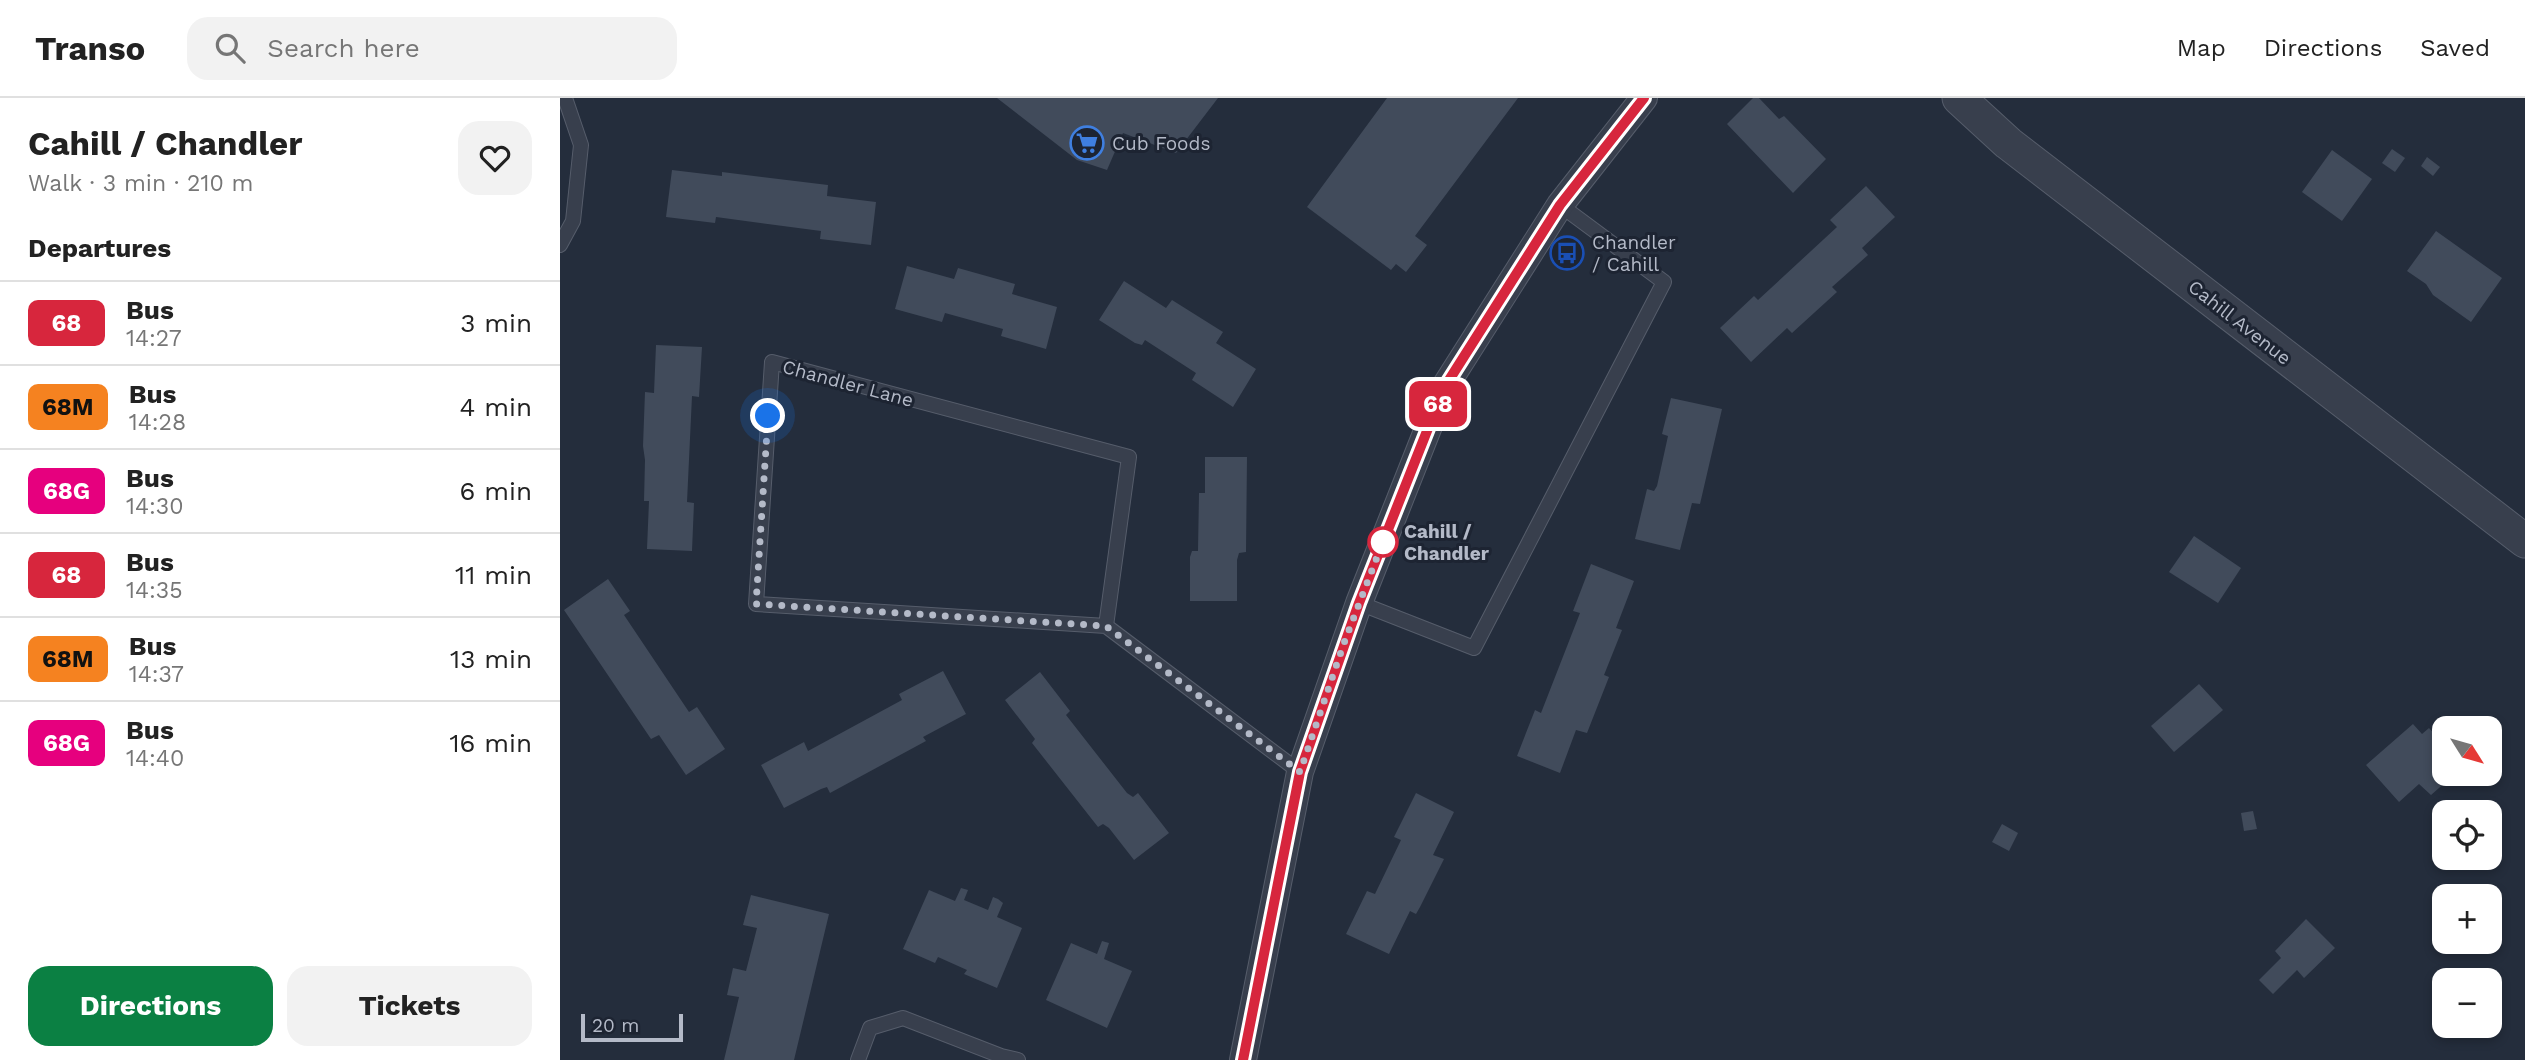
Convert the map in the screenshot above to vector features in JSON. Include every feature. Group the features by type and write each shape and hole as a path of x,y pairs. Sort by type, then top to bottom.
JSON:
{"street":[{"path":"1243,1060 1300,772 1359,603 1444,388 1560,205 1644,98"},
{"name":"Cahill Avenue","path":"1959,98 2008,143 2525,541"}],"lane":[{"path":"560,245 573,221 582,145 565,98"},
{"path":"1359,603 1474,648 1664,282 1560,205"},
{"name":"Chandler Lane","path":"772,362 1129,457 1106,626 756,604 772,362"},
{"path":"1106,626 1300,772"},
{"path":"858,1060 870,1028 903,1018 1018,1060"}],"building":[{"name":"Cub Foods","path":"997,98 1218,98 1176,153 1123,133 1107,170 1077,160"},
{"path":"1387,98 1518,98 1415,236 1427,245 1406,272 1396,264 1391,270 1307,207"},
{"path":"1753,98 1759,98 1779,119 1784,116 1826,159 1793,193 1727,124"},
{"path":"2392,149 2405,158 2395,172 2382,163"},
{"path":"2332,150 2372,179 2342,221 2302,192"},
{"path":"2427,157 2440,167 2433,176 2421,166"},
{"path":"672,170 722,176 722,172 828,185 827,196 876,202 871,245 820,239 821,231 716,217 715,223 666,217"},
{"path":"1866,186 1895,217 1862,248 1868,255 1832,287 1837,292 1792,333 1787,328 1751,362 1720,328 1754,296 1758,300 1837,227 1830,220"},
{"path":"2436,231 2502,278 2471,322 2433,295 2426,284 2407,271"},
{"path":"907,266 954,279 958,268 1015,284 1012,294 1057,307 1046,349 1001,336 1003,329 945,313 942,322 895,309"},
{"path":"1124,281 1166,308 1172,300 1223,332 1216,343 1256,369 1233,407 1192,380 1196,373 1145,340 1142,345 1135,343 1099,320"},
{"path":"656,345 702,347 699,397 692,396 687,502 694,503 692,551 647,549 649,501 644,501 643,446 645,392 654,393"},
{"path":"1671,398 1722,409 1700,504 1692,503 1680,550 1635,539 1647,489 1654,491 1657,486 1668,436 1662,434"},
{"path":"1205,457 1247,457 1246,552 1239,553 1237,560 1237,601 1190,601 1190,557 1192,551 1198,551 1199,493 1205,493"},
{"path":"2194,536 2241,568 2218,603 2169,572"},
{"path":"1591,564 1634,581 1616,628 1622,630 1604,675 1609,677 1587,733 1576,730 1560,773 1517,756 1535,710 1541,713 1580,613 1573,611"},
{"path":"608,579 630,611 624,615 689,712 697,707 725,749 686,775 659,735 651,739 564,610"},
{"path":"943,671 966,714 923,737 926,741 830,793 827,787 784,808 761,765 804,742 808,751 902,700 899,694"},
{"path":"1040,672 1070,711 1066,715 1127,793 1133,797 1138,793 1169,833 1134,860 1109,828 1103,824 1098,827 1032,743 1035,739 1005,700"},
{"path":"2199,684 2223,710 2174,752 2151,726"},
{"path":"2413,724 2422,734 2429,728 2432,731 2432,786 2441,786 2431,795 2419,784 2399,802 2366,765"},
{"path":"1416,793 1454,812 1433,855 1444,859 1416,914 1410,911 1389,954 1346,934 1367,891 1375,894 1401,840 1394,837"},
{"path":"2253,811 2257,829 2244,831 2241,813"},
{"path":"2002,824 2018,833 2009,851 1992,842"},
{"path":"961,888 968,890 964,900 988,910 993,897 998,899 1003,903 997,917 1022,928 997,988 964,974 967,970 938,957 935,963 903,949 929,890 955,901"},
{"path":"751,895 829,914 794,1060 724,1060 739,997 727,995 733,968 746,971 757,928 743,925"},
{"path":"2306,919 2335,948 2304,978 2297,970 2273,994 2259,980 2281,958 2275,951"},
{"path":"1102,941 1109,943 1104,959 1132,971 1107,1028 1046,1000 1071,943 1097,954"}],"bus line":[{"name":"68","path":"1243,1060 1300,772 1344,643 1444,388 1560,205 1644,98"}],"place":[{"name":"Cub Foods","path":"1087,143"},
{"name":"Chandler / Cahill","path":"1567,253"},
{"name":"Cahill / Chandler","path":"1383,542"}],"route":[{"path":"768,416 756,604 1106,626 1300,772 1344,643 1387,531 1383,542"}]}
